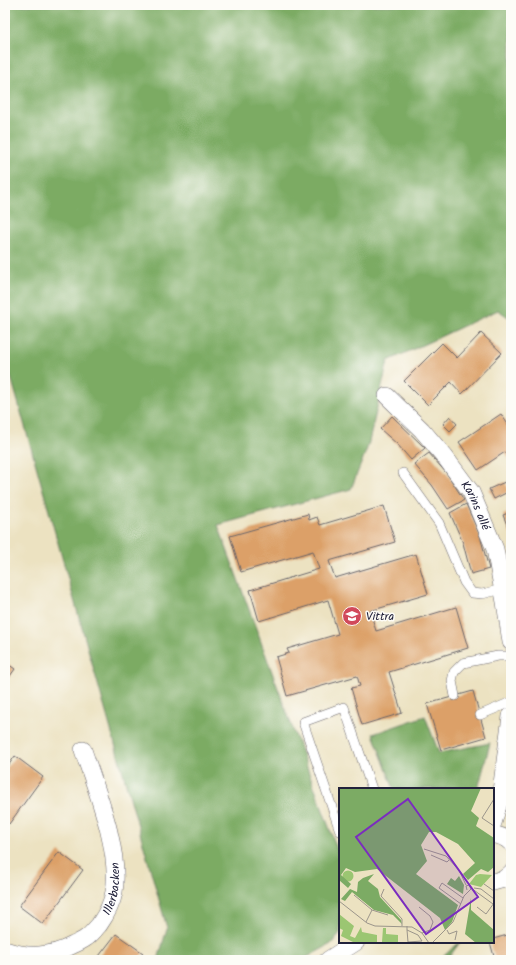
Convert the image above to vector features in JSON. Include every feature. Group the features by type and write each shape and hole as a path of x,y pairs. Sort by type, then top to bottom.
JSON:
{"street":[{"name":"Karins allé","path":"388,396 436,446 471,492 495,549 511,642"},
{"path":"494,820 500,799 511,716"},
{"name":"Illerbacken","path":"5,950 28,956 47,954 66,948 87,938 104,918 108,908 114,892 114,861 106,819 83,750"},
{"path":"494,835 506,838 511,844"},
{"path":"494,882 511,875"},
{"path":"328,960 354,943"}],"lane":[{"path":"403,474 439,523 464,582 472,592 482,594 503,589"},
{"path":"455,696 452,681 454,672 462,663 498,656 511,656"},
{"path":"480,715 511,702"},
{"path":"339,828 303,722 344,707 372,788"}],"green space":[{"path":"5,5 511,5 511,319 498,310 388,361 368,446 351,489 218,525 339,854 339,934 331,944 302,960 158,960 167,928 5,356"},
{"path":"425,716 439,753 490,743 478,788 394,788 373,734"},
{"path":"459,943 459,943 447,960 439,960"}],"building":[{"path":"481,333 502,353 462,394 451,382 428,405 404,381 442,343 457,358"},
{"path":"501,414 511,429 511,461 505,452 478,470 459,442"},
{"path":"392,416 425,448 411,460 397,444 380,429"},
{"path":"450,416 457,424 450,431 443,424"},
{"path":"429,453 447,474 464,500 448,509 432,485 414,464"},
{"path":"505,482 510,491 494,499 489,489"},
{"path":"466,504 480,536 489,569 471,574 463,543 450,513"},
{"name":"Vittra","path":"384,506 395,542 329,561 335,578 416,554 428,594 370,611 376,631 456,607 468,648 389,672 402,713 362,725 351,688 360,686 357,676 287,696 276,657 289,653 287,649 338,634 328,600 259,621 250,590 319,569 313,551 241,572 230,536 308,514 309,520 317,517 320,525"},
{"path":"511,512 511,535 503,515"},
{"path":"5,662 15,669 5,683"},
{"path":"473,691 486,737 441,750 427,704"},
{"path":"15,756 43,777 9,824 5,821 5,770"},
{"path":"59,852 83,870 43,924 19,906"},
{"path":"116,934 143,953 138,960 96,960"},
{"path":"511,934 511,960 495,960 490,943 494,943 494,939"}],"place":[{"name":"Vittra","path":"352,616"}]}
